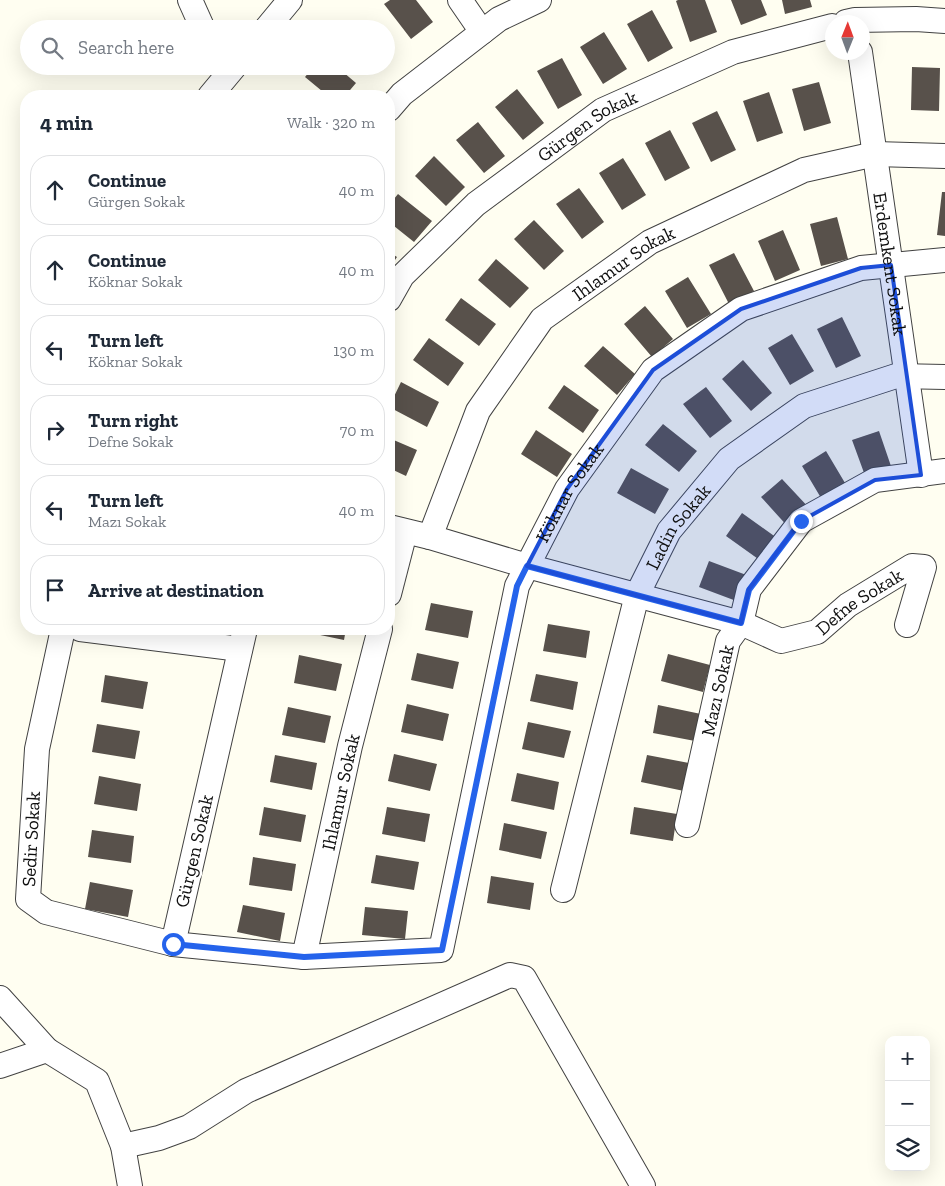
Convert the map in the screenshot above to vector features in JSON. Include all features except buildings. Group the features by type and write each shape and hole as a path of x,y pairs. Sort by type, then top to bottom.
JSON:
{"street":[{"path":"190,0 199,20"},
{"path":"273,20 290,0"},
{"path":"460,0 482,32"},
{"path":"395,102 402,94 498,19 539,0"},
{"path":"870,17 945,21"},
{"name":"Gürgen Sokak","path":"395,288 402,276 476,204 603,110 733,52 825,28"},
{"name":"Erdemkent Sokak","path":"861,60 921,474"},
{"path":"215,90 228,75"},
{"name":"Ihlamur Sokak","path":"430,538 478,411 542,320 650,242 804,170 875,154 945,156"},
{"name":"Köknar Sokak","path":"304,957 442,950 517,586 567,489 653,370 741,309 861,268 945,260"},
{"name":"Ladin Sokak","path":"563,890 637,595 669,531 729,458 804,406 896,376 945,377"},
{"name":"Mazı Sokak","path":"687,825 728,641 741,623 749,590 801,521 874,480 945,471"},
{"path":"395,546 397,530"},
{"name":"Defne Sokak","path":"397,530 741,623 781,641 817,632 848,605 912,566 924,567 908,624"},
{"name":"Sedir Sokak","path":"62,635 37,748 28,899 46,912 173,944"},
{"path":"178,635 243,639"},
{"name":"Ihlamur Sokak","path":"304,957 350,746 378,635"},
{"name":"Gürgen Sokak","path":"173,944 243,639"},
{"path":"173,944 304,957"},
{"path":"123,1146 159,1138 189,1127 246,1091 510,975 524,978 643,1186"},
{"path":"0,998 47,1050 97,1081 123,1146 130,1186"},
{"path":"0,1066 47,1050"}],"highlighted area":[{"path":"891,265 921,475 875,480 801,521 749,589 741,623 527,566 567,489 653,370 741,309 861,268"}],"route":[{"path":"173,944 304,957 442,950 517,586 527,566 741,623 749,590 801,521"}]}
